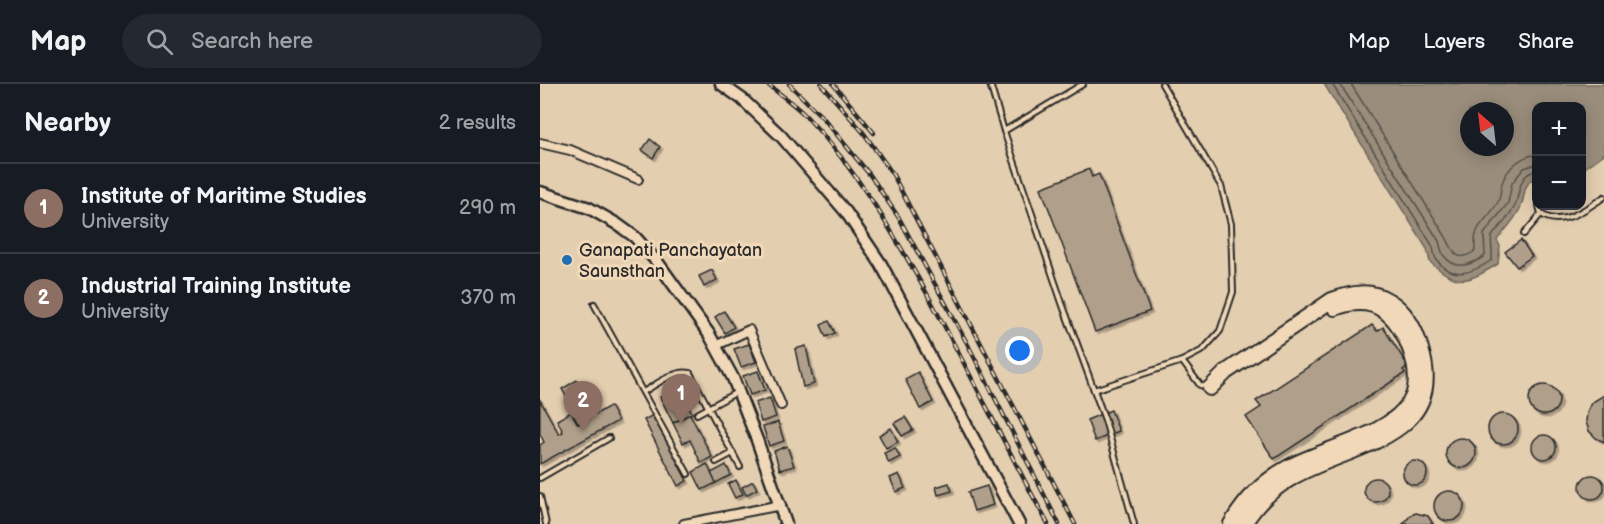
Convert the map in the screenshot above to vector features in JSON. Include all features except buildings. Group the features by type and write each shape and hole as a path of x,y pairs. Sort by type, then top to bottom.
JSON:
{"highway":[{"path":"1210,388 1231,378 1337,307 1350,303 1368,304 1383,310 1398,324 1409,345 1415,365 1416,382 1413,397 1405,410 1390,422 1282,484 1263,500 1244,524"},
{"path":"1232,524 1247,501 1276,475 1299,462 1332,454"}],"main road":[{"path":"721,84 742,99 781,136 846,212 881,264 1019,524"},
{"path":"540,192 589,208 617,224 635,237 658,263 715,346 738,391 786,524"}],"street":[{"path":"540,142 570,150 638,179"},
{"path":"715,346 749,330 781,405"},
{"path":"684,524 781,505"}],"lane":[{"path":"990,84 1058,292 1105,420 1134,524"},
{"path":"1004,131 1083,84"},
{"path":"1094,390 1182,360 1203,350 1220,331 1233,292 1231,224 1221,186 1162,84"},
{"path":"1540,210 1541,214 1548,218 1563,220 1604,197"},
{"path":"1524,234 1541,214"},
{"path":"594,304 688,474"},
{"path":"1182,360 1200,385 1210,388"},
{"path":"643,392 684,371 690,373 740,467"},
{"path":"698,414 738,391"},
{"path":"540,478 609,438"},
{"path":"716,462 733,453"},
{"path":"540,496 546,524"}],"water":[{"path":"1324,84 1604,84 1604,154 1586,167 1586,102 1532,102 1532,179 1526,188 1518,213 1497,240 1500,246 1498,264 1463,280 1448,276 1430,262 1427,249"}],"railway":[{"path":"767,84 787,99 825,137 875,205 931,301 1048,524"},
{"path":"789,84 824,119 870,175 899,218 967,343 1059,524"},
{"path":"821,84 863,132 892,173 1075,524"},
{"path":"833,84 874,133"}],"place":[{"name":"Ganapati Panchayatan Saunsthan","path":"567,260"},
{"name":"Institute of Maritime Studies","path":"681,424"},
{"name":"Industrial Training Institute","path":"583,431"}]}
